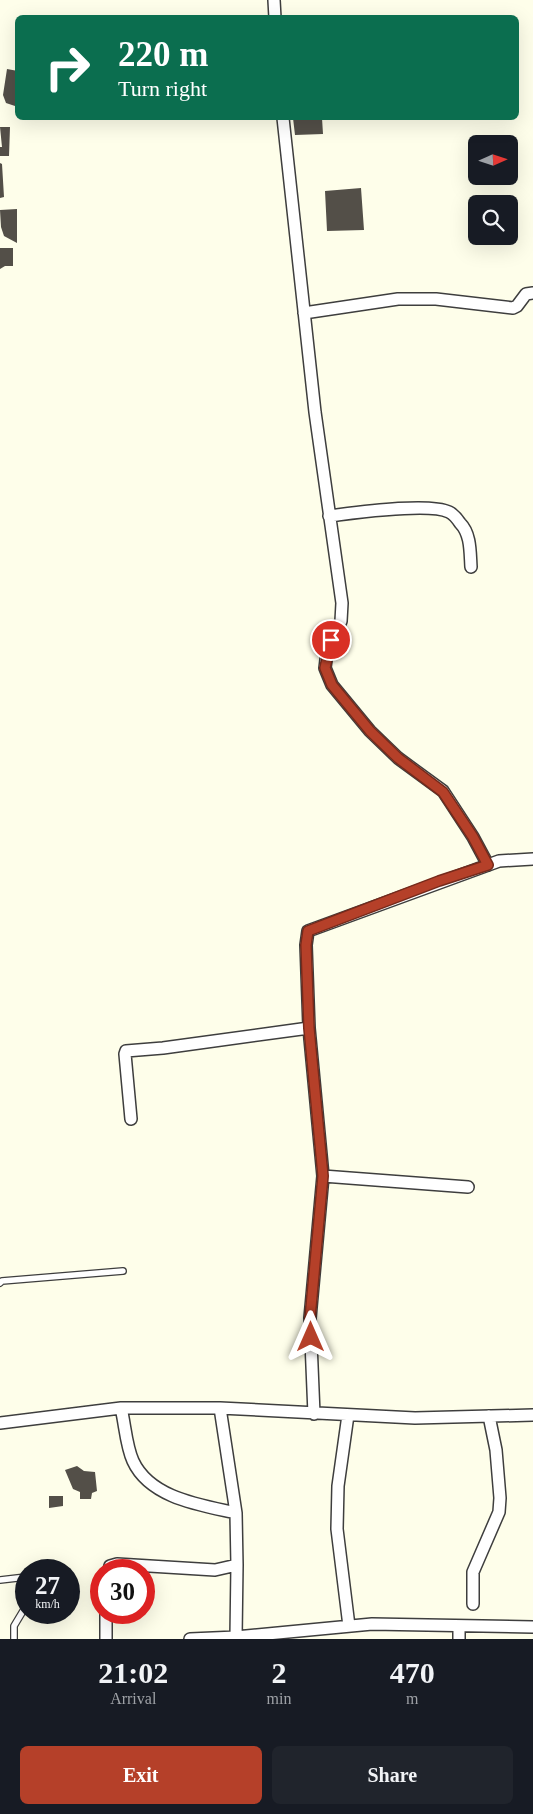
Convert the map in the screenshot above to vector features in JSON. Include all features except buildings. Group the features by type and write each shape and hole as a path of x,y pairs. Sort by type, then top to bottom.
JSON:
{"street":[{"path":"274,0 275,15"},
{"path":"283,120 304,313 342,608 340,621 327,652 325,668 332,685 370,731 398,758 443,792 473,837 488,865"},
{"path":"304,313 398,299 436,299 512,308 517,306 526,294 533,293"},
{"path":"329,516 388,510 430,509 449,512 462,524 468,538 472,567"},
{"path":"314,1414 310,1318 323,1176 309,1028 306,945 308,931 439,881 488,865 513,858 533,859"},
{"path":"131,1118 124,1054 126,1051 163,1048 309,1028"},
{"path":"323,1176 468,1188"},
{"path":"121,1408 133,1461 150,1483 183,1501 236,1513"},
{"path":"0,1422 121,1408 220,1408 416,1418 533,1415"},
{"path":"220,1408 236,1513 236,1637"},
{"path":"348,1415 338,1486 337,1529 350,1626"},
{"path":"473,1604 473,1572 499,1512 500,1498 496,1450 489,1416"},
{"path":"155,1566 216,1570 237,1565"},
{"path":"106,1624 106,1639"},
{"path":"190,1639 236,1637 372,1624 533,1627"},
{"path":"459,1626 459,1639"}],"lane":[{"path":"0,1283 2,1281 123,1271"},
{"path":"0,1580 15,1578"},
{"path":"14,1639 15,1624"}],"route":[{"path":"311,1337 310,1318 317,1262 323,1176 309,1028 306,945 308,931 439,881 488,865 473,837 443,792 398,758 370,731 332,685 325,668 331,640"}]}
